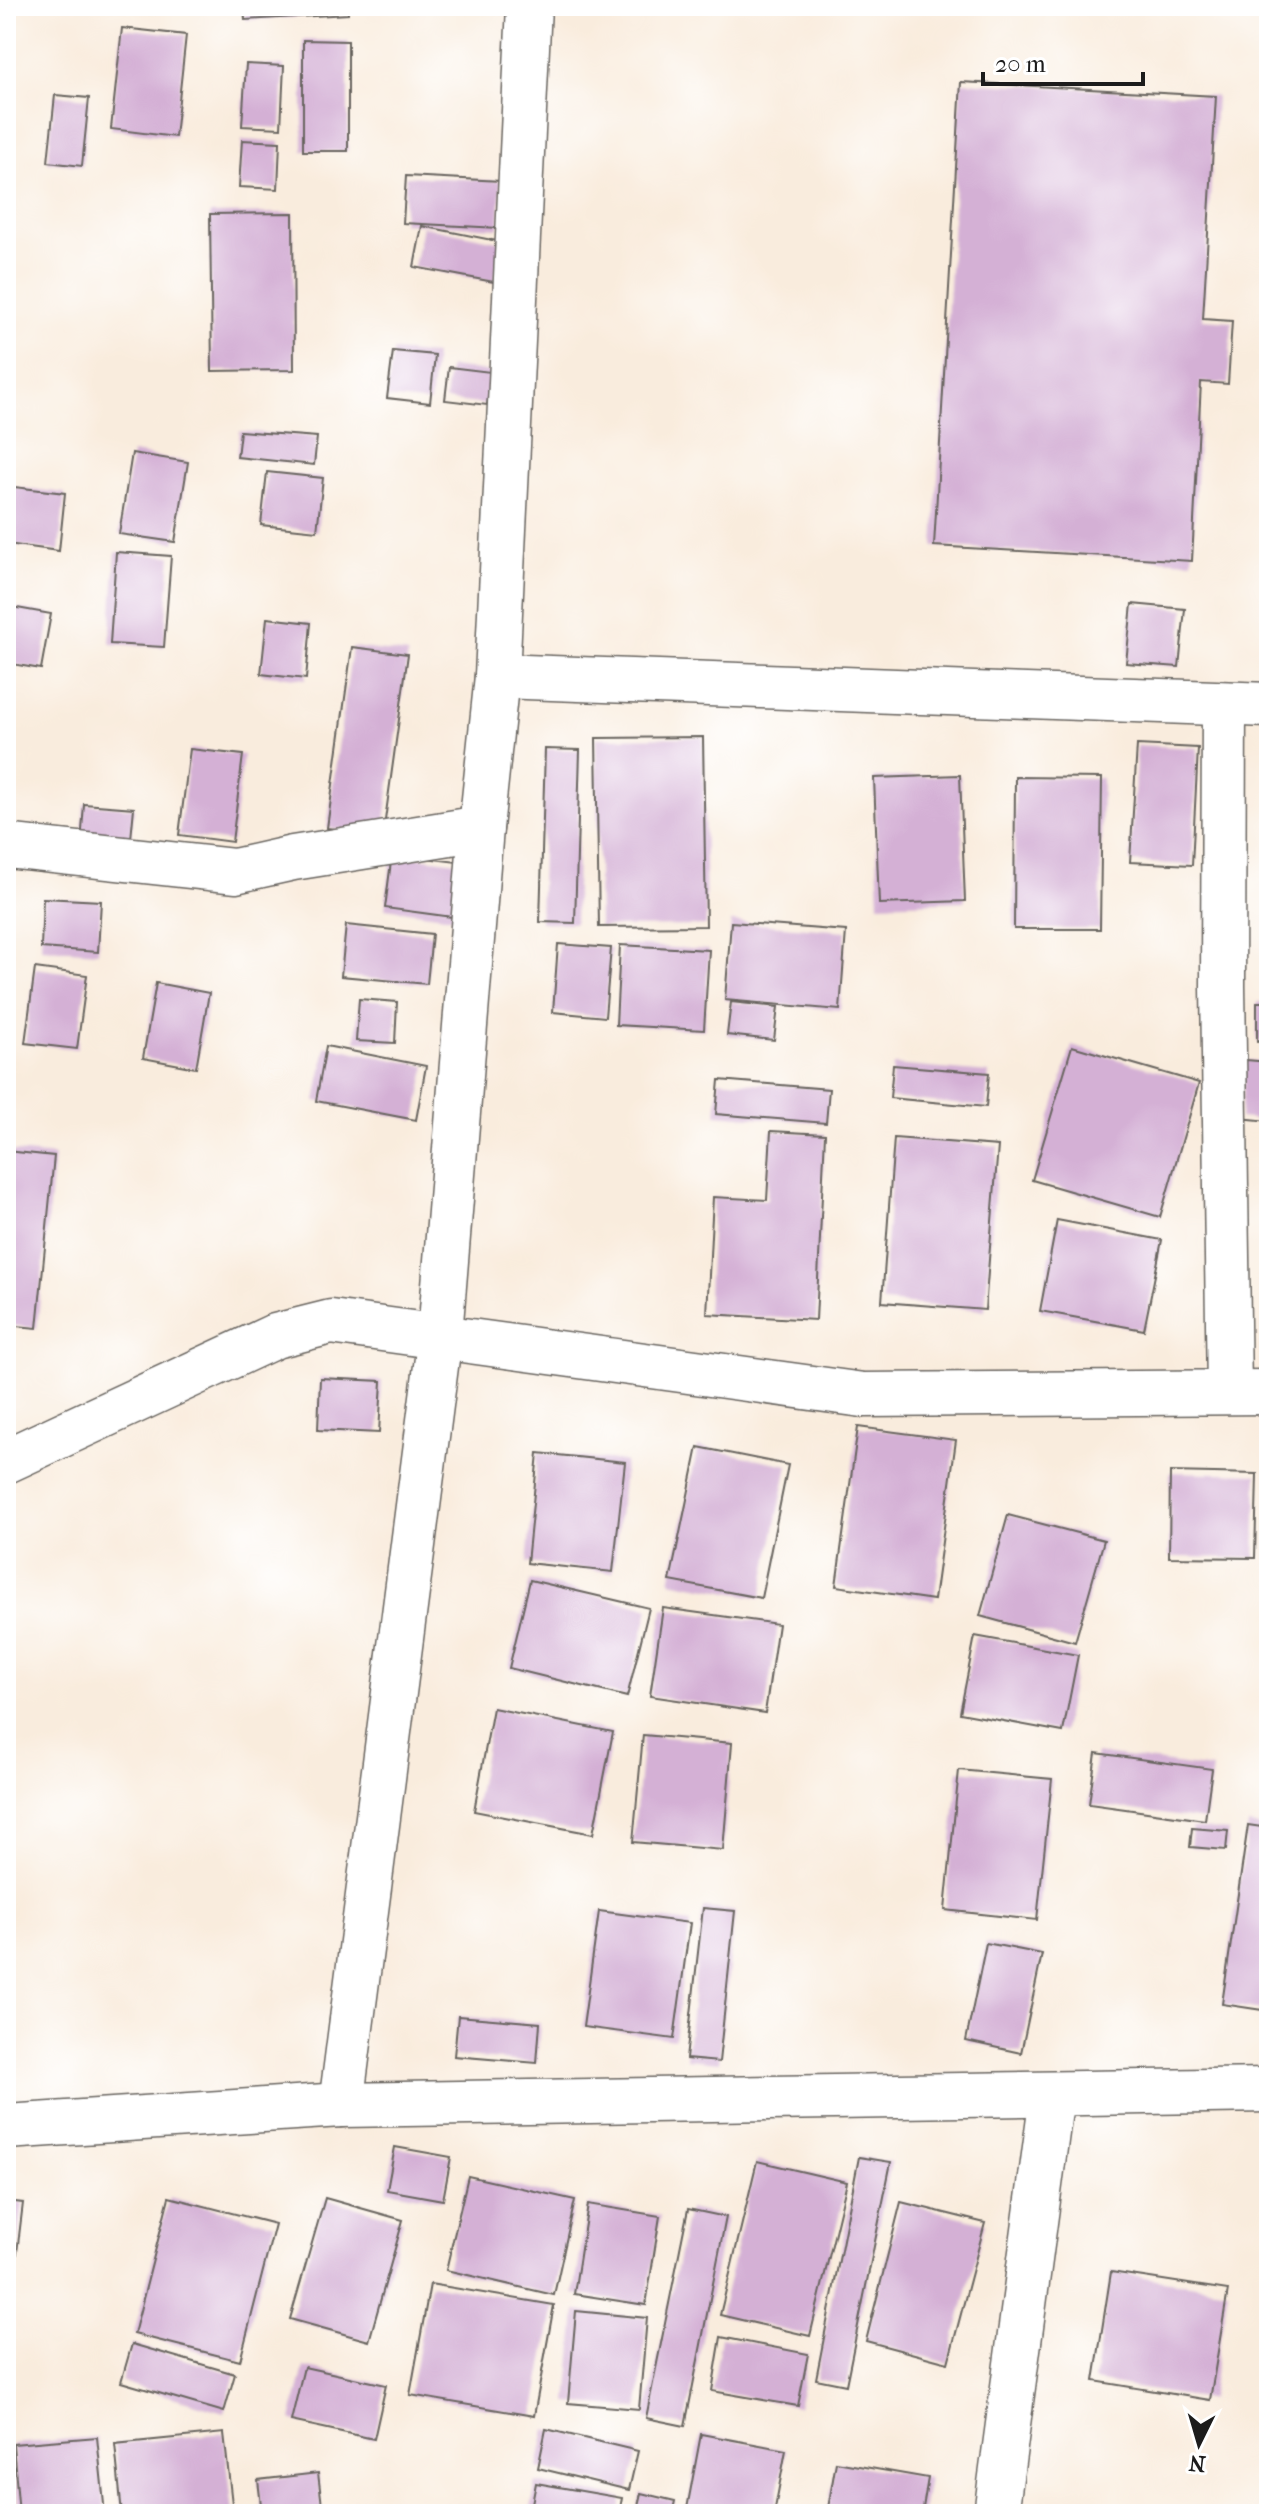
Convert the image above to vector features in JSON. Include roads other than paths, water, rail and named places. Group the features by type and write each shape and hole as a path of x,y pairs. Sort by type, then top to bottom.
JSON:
{"street":[{"path":"341,2105 440,1335 481,828 497,676 529,6"},
{"path":"497,676 1269,705"},
{"path":"6,1461 275,1336 331,1322 863,1395 1249,1391 1223,986 1224,704"},
{"path":"6,846 235,871 293,858 481,828"},
{"path":"6,2127 341,2105 1269,2090"},
{"path":"996,2514 1052,2095"}]}
